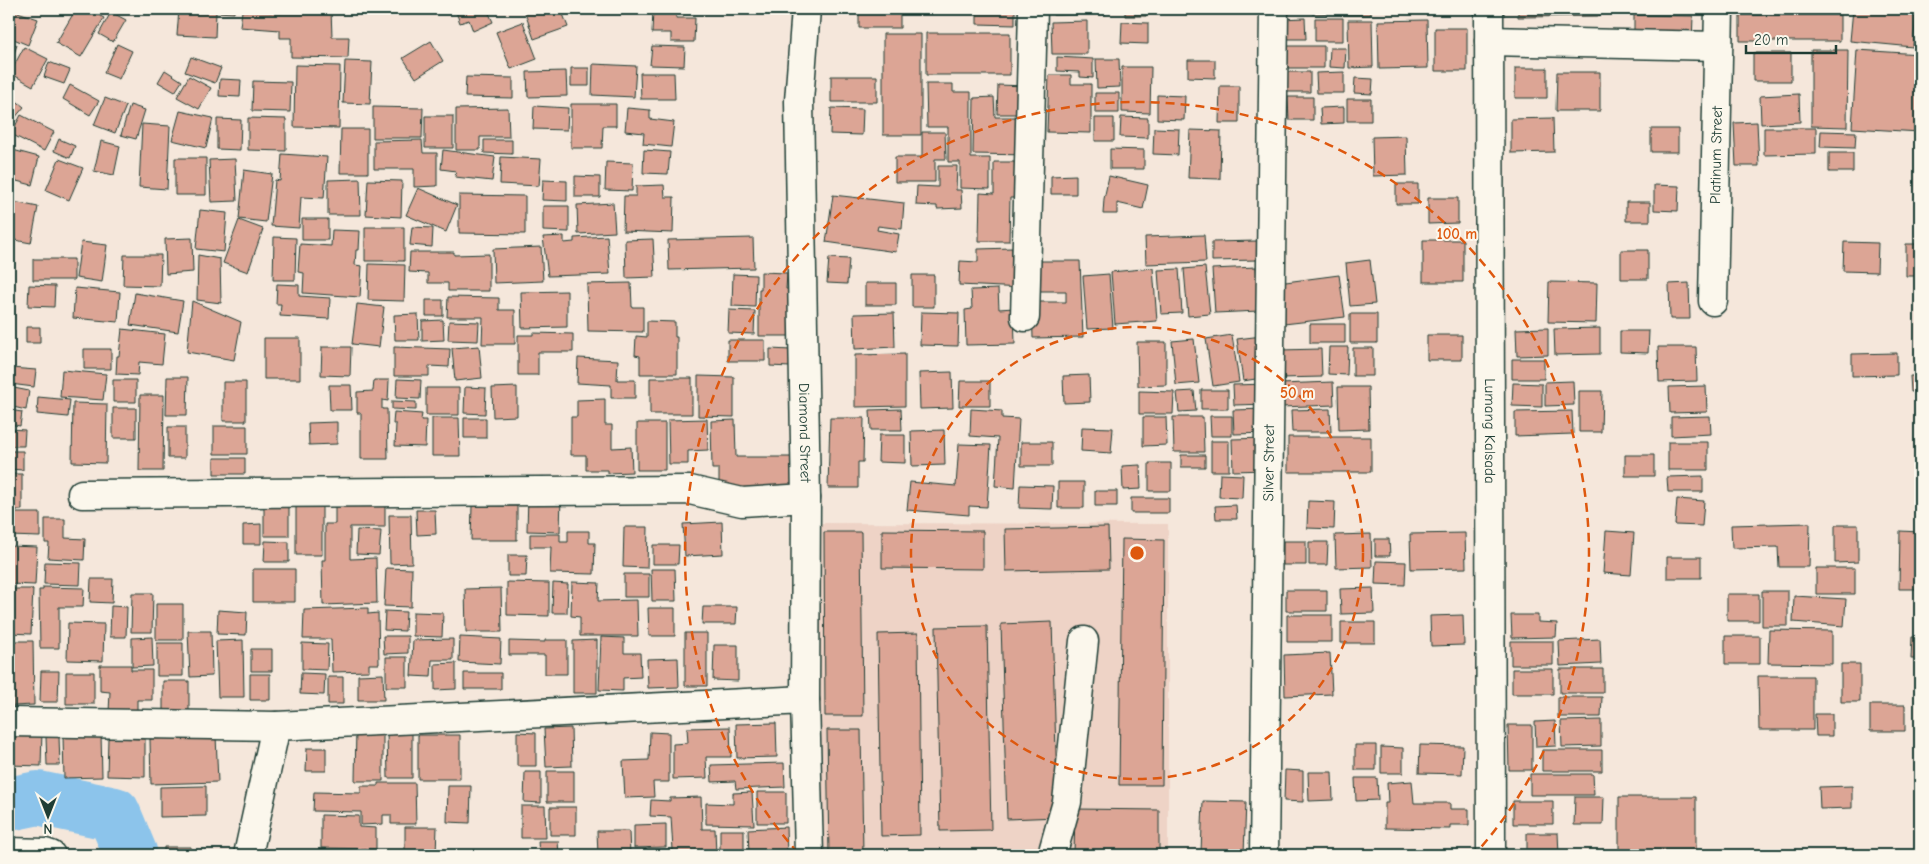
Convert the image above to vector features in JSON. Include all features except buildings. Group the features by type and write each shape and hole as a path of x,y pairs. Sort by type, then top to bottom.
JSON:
{"street":[{"name":"Diamond Street","path":"806,9 799,101 806,498 804,700 809,855"},
{"path":"1025,316 1033,9"},
{"name":"Silver Street","path":"1264,855 1274,9"},
{"name":"Lumang Kalsada","path":"1489,9 1491,855"},
{"name":"Platinum Street","path":"1713,300 1719,9"},
{"path":"1489,42 1718,46"},
{"path":"82,494 690,490 742,502 806,498"},
{"path":"1052,855 1067,802 1084,641"},
{"path":"9,722 276,726 804,700"},
{"path":"248,855 276,726"},
{"path":"9,852 45,853 51,855"}],"shaded area":[{"path":"814,523 1168,524 1168,855 816,855"}],"waterway":[{"path":"9,804 38,798 114,814 131,855"}]}
